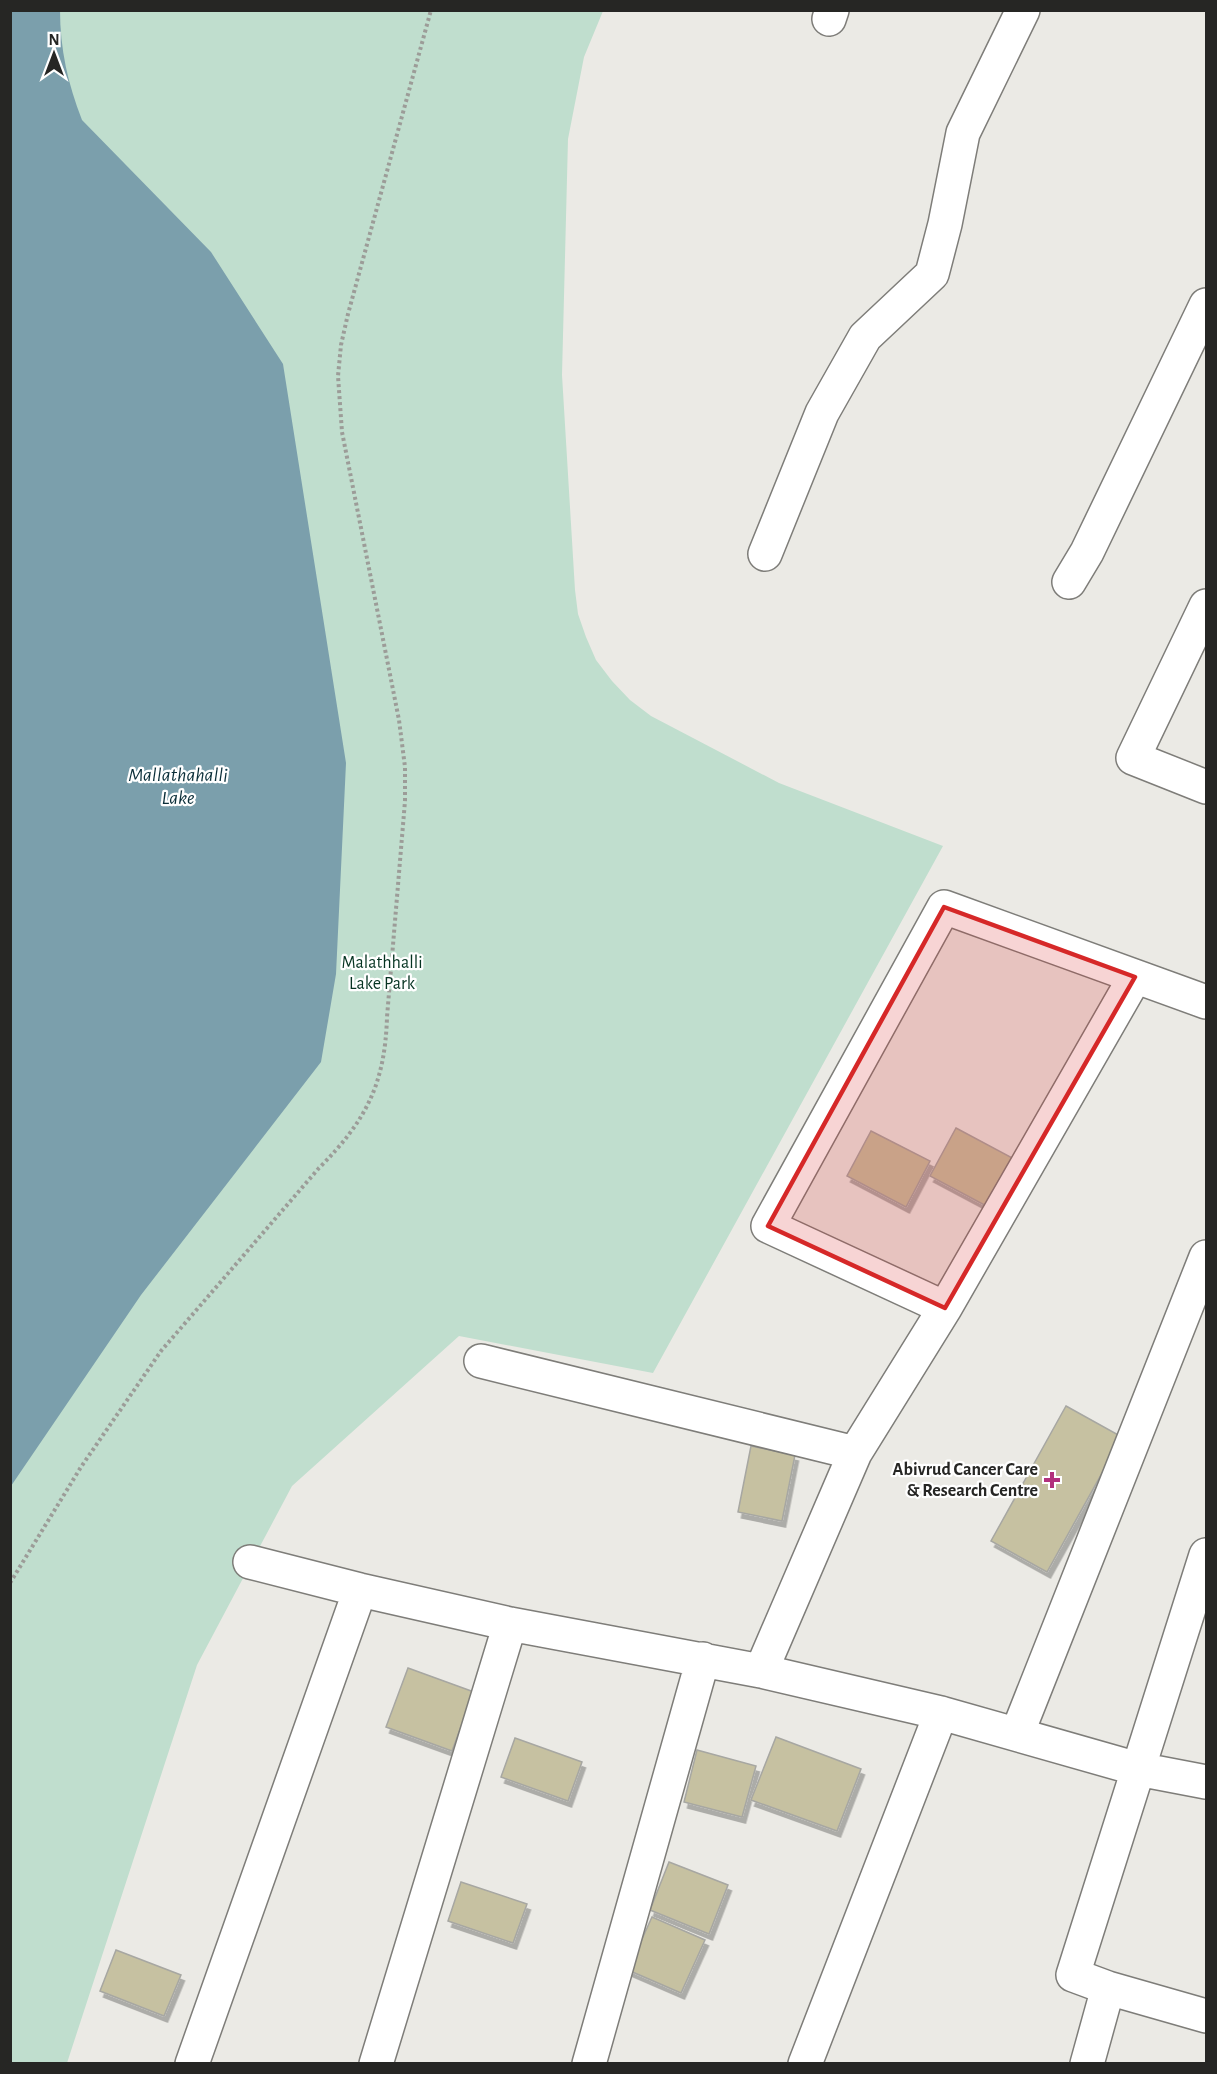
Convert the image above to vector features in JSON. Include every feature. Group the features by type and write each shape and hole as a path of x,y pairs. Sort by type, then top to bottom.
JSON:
{"street":[{"path":"765,554 822,413 865,336 932,274 945,224 963,133 1023,10"},
{"path":"1069,582 1087,552 1206,305"},
{"path":"1206,606 1133,758 1206,787"},
{"path":"945,1308 768,1226 944,907 1206,1002"},
{"path":"761,1671 855,1452 945,1308 1135,977"},
{"path":"1017,1734 1206,1257"},
{"path":"481,1361 855,1452"},
{"path":"1206,1555 1073,1975 1108,1988 1206,2016"},
{"path":"250,1562 510,1624 761,1671 941,1713 1138,1769 1206,1782"},
{"path":"192,2064 360,1590"},
{"path":"376,2064 510,1624"},
{"path":"589,2064 703,1659"},
{"path":"805,2064 941,1713"},
{"path":"1087,2064 1108,1988"}],"path":[{"path":"10,1583 81,1467 161,1351 312,1177 341,1147 359,1123 373,1095 381,1070 386,1043 404,836 405,766 399,720 342,432 338,376 341,345 348,314 431,10"}],"highlighted area":[{"path":"944,907 1135,977 945,1308 768,1226"}],"green space":[{"name":"Malathhalli Lake Park","path":"11,11 603,11 584,57 568,139 562,375 575,590 578,614 586,637 596,660 612,681 630,700 651,716 779,783 943,846 653,1373 459,1336 292,1486 197,1665 67,2063 11,2064"}],"water":[{"name":"Mallathahalli Lake","path":"60,10 61,39 66,66 82,120 211,252 283,364 346,763 336,974 321,1062 141,1295 11,1486 10,11"}],"building":[{"path":"956,1128 1018,1161 992,1209 930,1176"},
{"path":"871,1131 930,1161 906,1207 847,1176"},
{"path":"1066,1406 1122,1437 1047,1572 991,1541"},
{"path":"751,1446 795,1455 782,1521 738,1512"},
{"path":"408,1668 474,1692 452,1751 386,1727"},
{"path":"776,1737 861,1769 837,1831 751,1800"},
{"path":"515,1738 582,1762 568,1801 501,1777"},
{"path":"697,1750 756,1766 742,1817 684,1802"},
{"path":"669,1862 728,1885 709,1934 650,1910"},
{"path":"461,1882 527,1904 513,1943 448,1921"},
{"path":"652,1917 705,1940 681,1993 628,1970"},
{"path":"116,1950 181,1975 164,2016 100,1991"}],"place":[{"name":"Abivrud Cancer Care & Research Centre","path":"1052,1480"}]}
